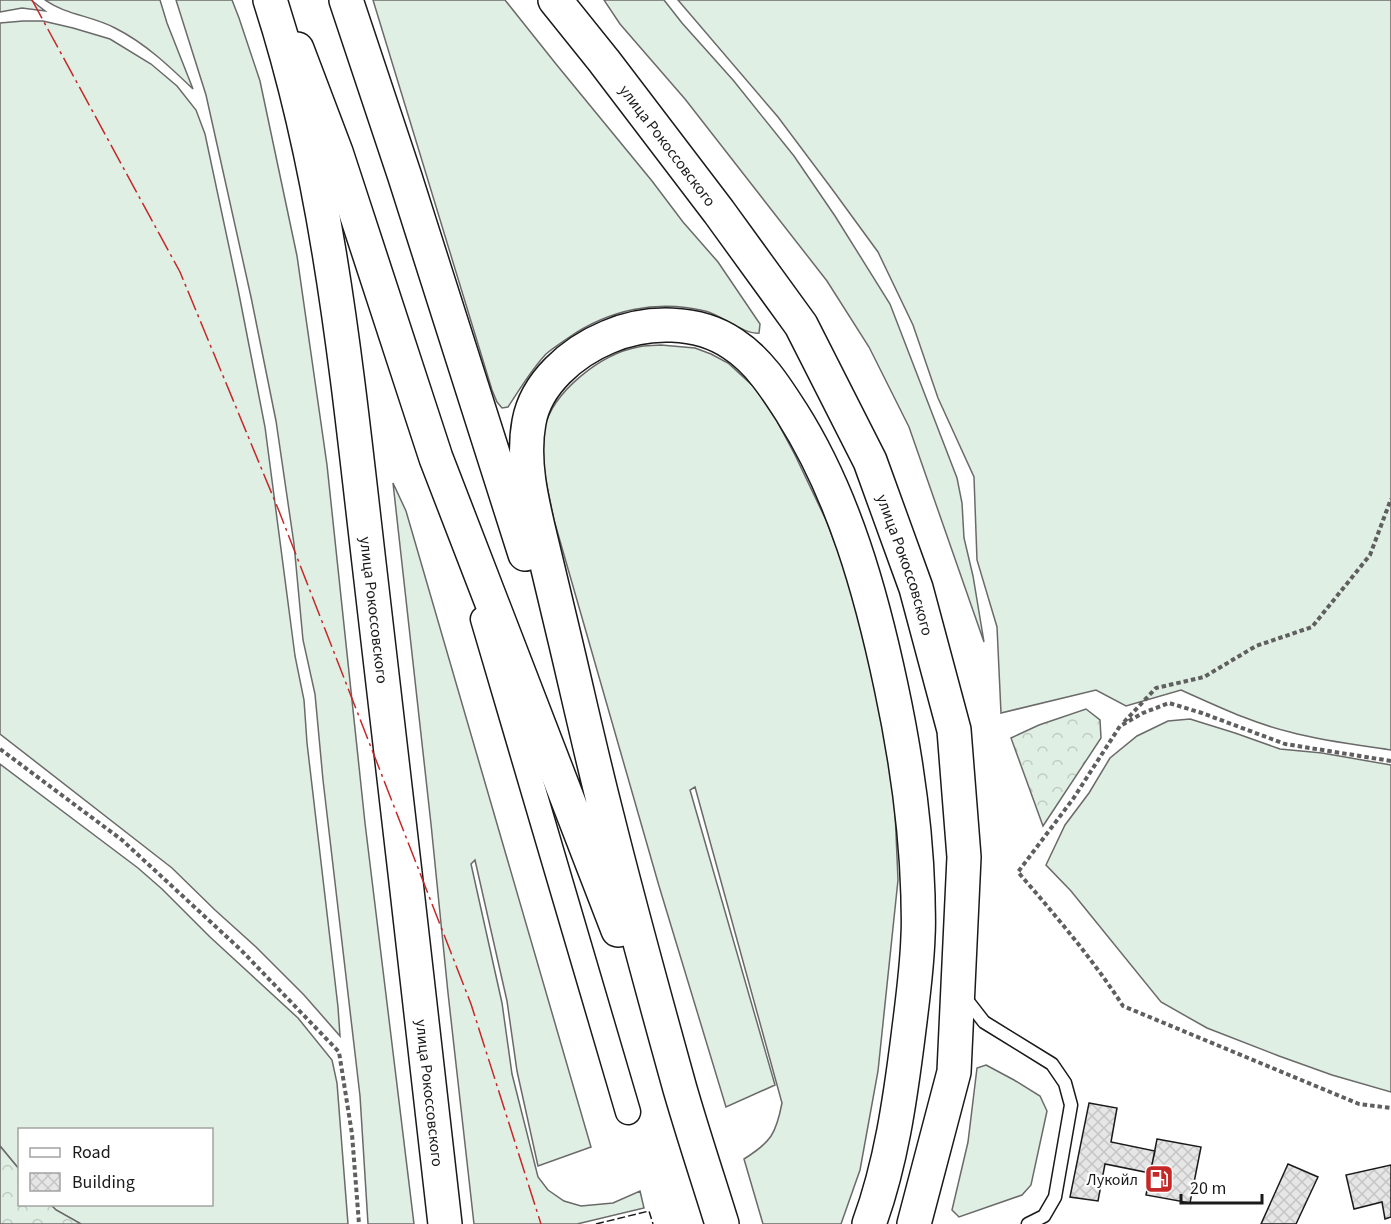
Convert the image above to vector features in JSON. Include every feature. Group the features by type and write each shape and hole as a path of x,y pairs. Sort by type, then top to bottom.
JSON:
{"main road":[{"name":"улица Рокоссовского","path":"270,0 284,42 312,156 343,334 445,1224"},
{"path":"276,0 300,55 336,152 436,458 681,1093"},
{"path":"346,0 412,199 606,813"},
{"name":"улица Рокоссовского","path":"555,0 719,212 801,326 870,460 916,588 954,730 964,857 954,1072 914,1224"},
{"path":"722,1224 681,1093 606,813 528,476 526,449 529,422 536,399 550,378 585,349 606,337 626,330 652,326 684,325 704,330 732,343 754,362 776,388 818,459 863,570 877,622 896,706 915,824 919,934 896,1121 869,1224"}],"street":[{"path":"436,458 628,1112"}],"lane":[{"path":"957,988 984,1022 1052,1064 1065,1083 1071,1105 1055,1197 1044,1216 1028,1224"}],"path":[{"path":"1391,499 1370,555 1312,627 1256,646 1204,677 1156,688 1120,726 1073,799 1018,872 1086,953 1123,1006 1359,1104 1391,1108"},
{"path":"1120,726 1143,713 1170,703 1285,744 1391,760"},
{"path":"0,749 122,840 240,950 339,1052 352,1134 359,1224"}],"green space":[{"path":"0,0 31,0 45,11 22,8 0,12"},
{"path":"45,0 160,0 193,89 156,56 126,34 107,24 62,9"},
{"path":"176,0 232,0 260,81 297,256 327,465 365,823 414,1224 368,1224 360,1096 315,694 303,640 294,544 276,421 206,95"},
{"path":"373,0 505,0 683,222 718,262 760,324 759,333 747,331 712,313 687,308 651,307 616,314 583,328 549,352 531,373 508,407 502,408 492,390"},
{"path":"604,0 664,0 794,156 890,304 957,478 962,503 964,538 984,642 909,427 869,347 827,281 685,99 620,24"},
{"path":"678,0 1391,0 1391,750 1302,735 1262,724 1181,690 1126,706 1096,690 1001,713 997,627 977,560 974,477 938,398 913,325 878,252 778,117"},
{"path":"43,21 110,39 151,64 177,86 196,110 205,134 265,427 295,656 304,700 340,1036 304,995 256,947 172,868 0,734 0,23"},
{"path":"661,345 695,348 728,363 753,386 771,410 826,520 855,596 880,711 894,788 898,880 878,1071 860,1170 841,1224 763,1224 744,1159 771,1136 782,1103 695,787 690,790 775,1085 726,1107 659,886 549,498 542,450 544,429 557,401 581,376 609,357 638,347"},
{"path":"393,483 406,511 591,1147 538,1166 517,1071 507,1001 475,860 471,864 502,1003 512,1074 538,1177 548,1190 564,1201 581,1206 613,1203 640,1191 644,1208 577,1224 474,1224"},
{"path":"1086,709 1100,720 1101,738 1043,826 1011,738 1039,725"},
{"path":"1190,719 1280,749 1322,753 1391,765 1391,1092 1332,1075 1207,1028 1161,1002 1071,891 1046,865 1065,825 1089,793 1110,758 1137,736 1168,721"},
{"path":"0,764 138,868 162,889 298,1018 332,1060 337,1083 348,1224 81,1224 52,1206 213,1206 213,1128 18,1128 18,1168 0,1146"},
{"path":"986,1065 1040,1096 1047,1111 1031,1185 1022,1195 959,1217 952,1210 968,1142 977,1068"},
{"path":"0,1146 18,1168 18,1206 52,1206 81,1224 0,1224"}],"building":[{"path":"1089,1103 1117,1108 1111,1142 1155,1151 1150,1173 1105,1164 1098,1201 1070,1197"},
{"path":"1157,1139 1201,1147 1190,1203 1146,1195"},
{"path":"1288,1164 1318,1177 1296,1224 1261,1224"},
{"path":"1391,1165 1391,1217 1385,1219 1382,1202 1354,1209 1346,1175"}],"fence":[{"path":"596,1224 649,1211 653,1224"}],"power":[{"path":"32,0 180,272 279,511 471,1004 541,1224"}],"place":[{"name":"Лукойл","path":"1159,1179"}]}
